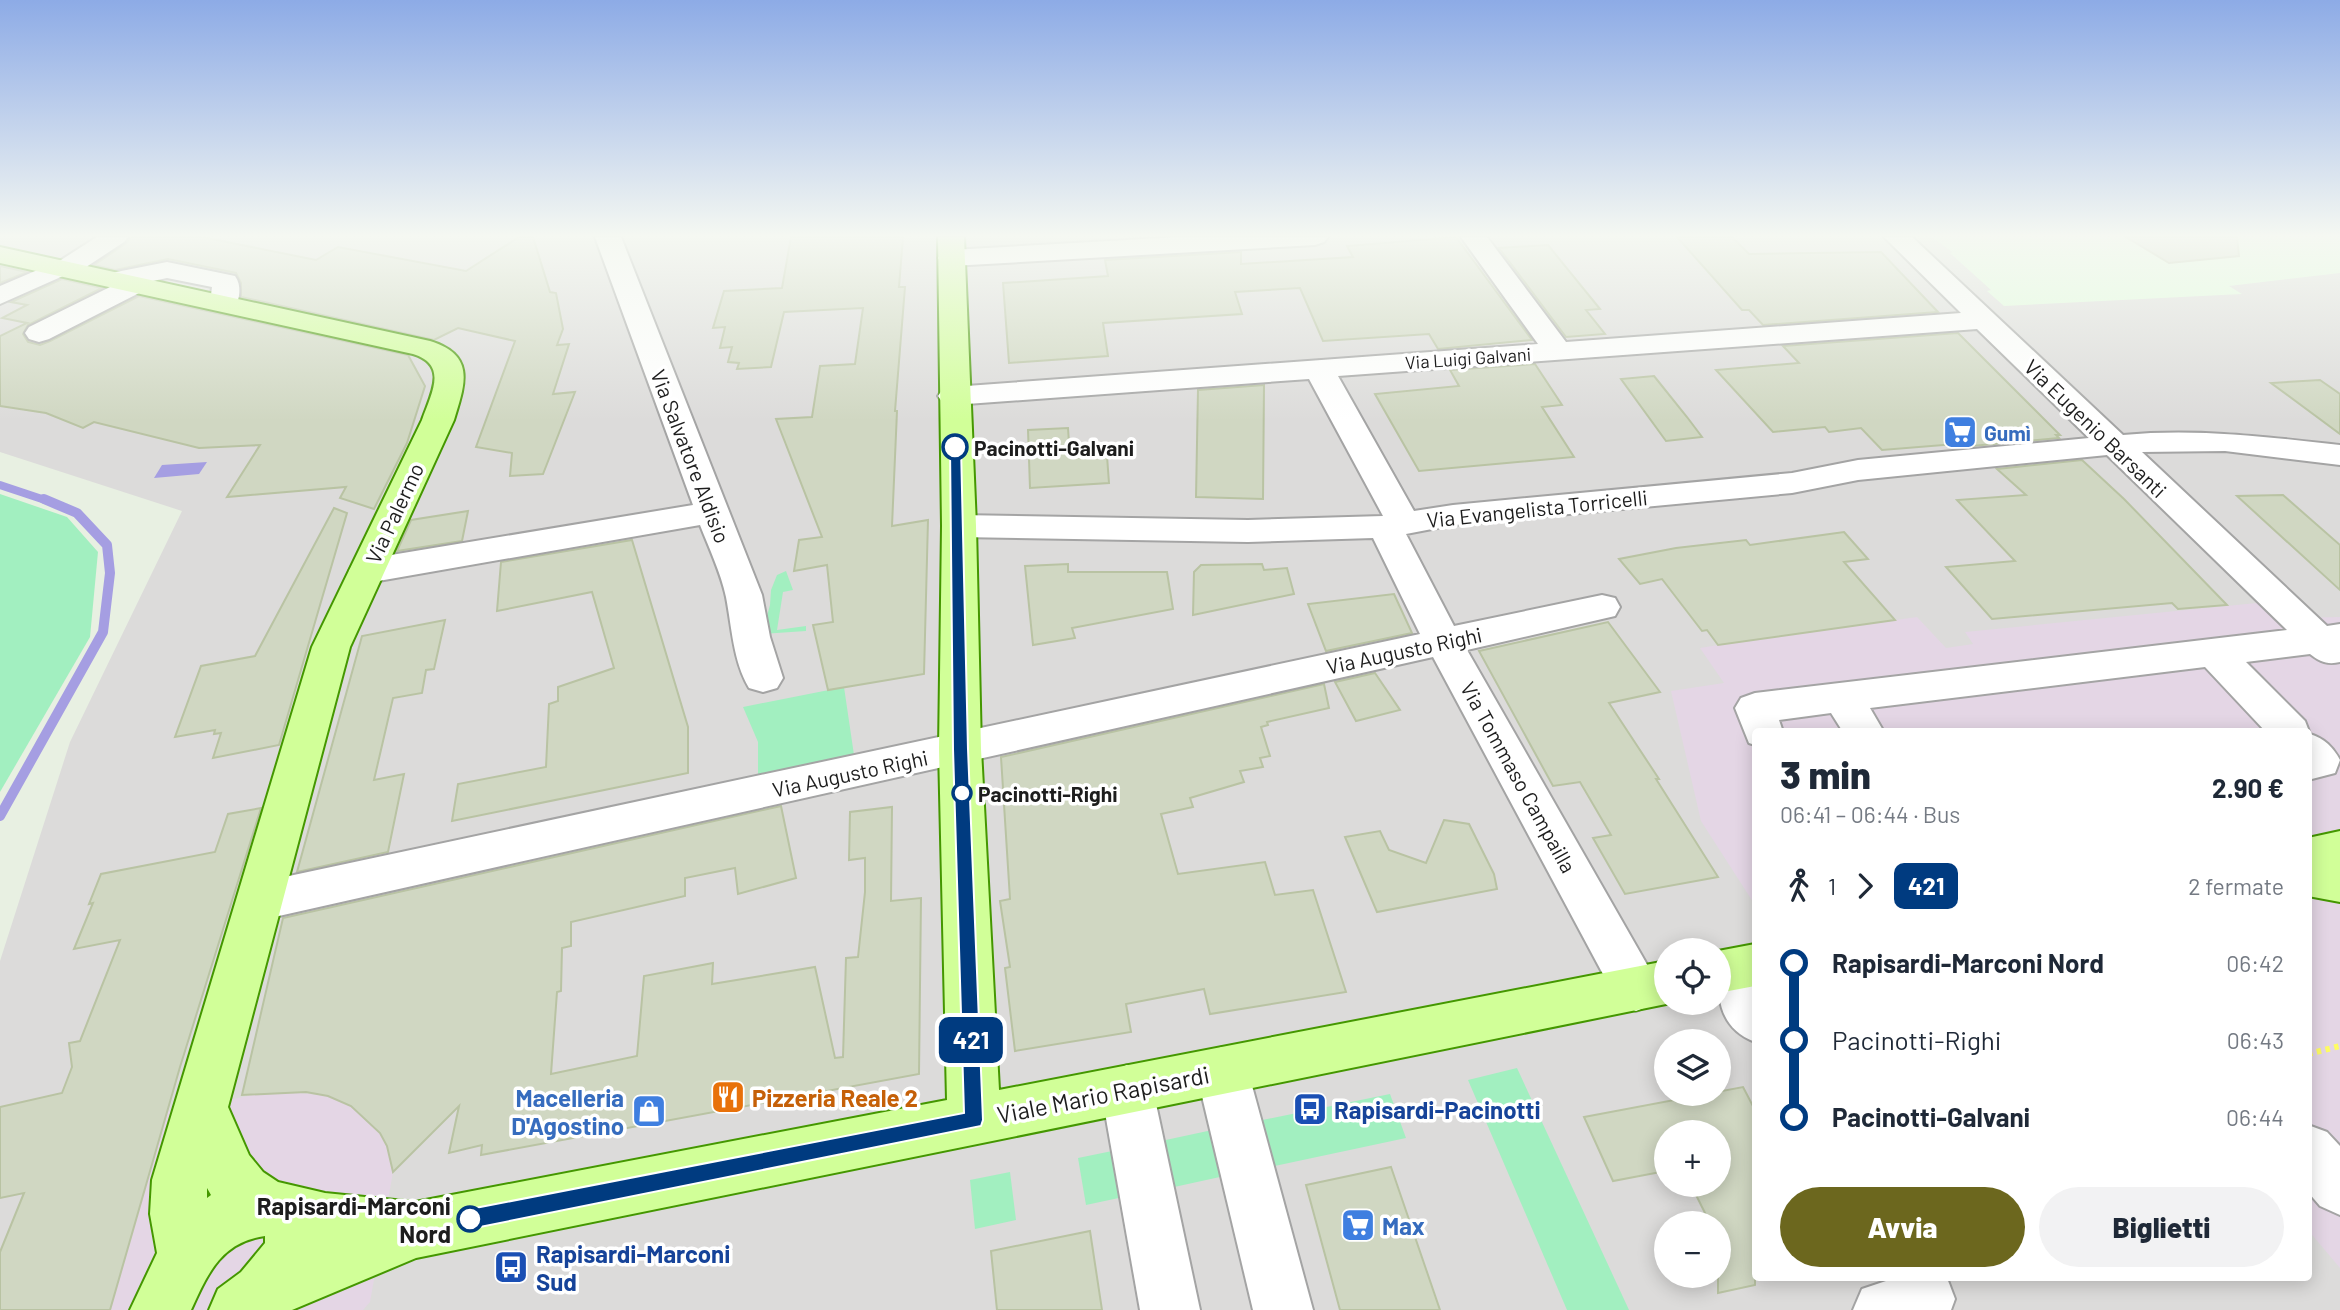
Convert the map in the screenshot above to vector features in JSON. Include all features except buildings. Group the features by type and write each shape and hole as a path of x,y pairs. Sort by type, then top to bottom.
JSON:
{"main road":[{"name":"Via Palermo","path":"201,298 420,347 441,356 448,365 447,391 438,420 331,648 180,1180 178,1214 210,1296"},
{"path":"952,298 958,526 960,749 974,1120"},
{"path":"2312,855 2340,849"},
{"path":"2312,878 2340,883"},
{"name":"Viale Mario Rapisardi","path":"416,1230 1651,986"},
{"path":"201,1106 221,1158 243,1192 276,1209 293,1226 294,1247 282,1270 210,1296"},
{"path":"210,1296 203,1234 225,1218 248,1208 276,1209 309,1217 416,1230"},
{"path":"210,1296 416,1230"}],"street":[{"path":"39,333 98,298"},
{"name":"Via Salvatore Aldisio","path":"631,298 744,595 751,637 763,678"},
{"path":"1519,298 1558,351"},
{"name":"Via Eugenio Barsanti","path":"1960,298 2113,445 2323,638"},
{"name":"Via Luigi Galvani","path":"953,396 1983,320"},
{"name":"Via Tommaso Campailla","path":"1319,369 1394,525 1443,641 1651,986"},
{"name":"Via Evangelista Torricelli","path":"958,526 1248,531 1394,525 1452,515 1792,483 1858,470 2168,440 2225,441 2340,455"},
{"path":"367,571 713,512"},
{"name":"Via Augusto Righi","path":"261,901 1602,607"},
{"path":"1762,728 1755,708 2323,638"},
{"path":"2214,652 2287,728"},
{"path":"1842,698 1861,728"},
{"path":"2312,753 2320,762 2312,763"},
{"path":"1733,969 1752,1012"},
{"path":"1222,1071 1283,1310"},
{"path":"1126,1090 1170,1310"},
{"path":"2312,1156 2340,1187"}],"path":[{"path":"2312,1053 2340,1046"}],"shaded area":[{"path":"0,298 2340,298 2340,1310 0,1310 0,961 70,742 182,511 0,452"},
{"path":"1995,298 2160,298 2004,306"},
{"path":"207,462 199,474 154,478 162,465"},
{"path":"2277,601 2295,618 2340,617 2340,1268 2312,1235 2312,728 1752,728 1752,900 1701,821 1671,691 1724,683 1700,648 1917,617 1946,648 1973,644 1965,632"},
{"path":"290,1092 328,1096 351,1106 380,1133 387,1146 393,1172 370,1302 363,1310 110,1310 167,1112 258,1094"}],"green space":[{"path":"0,494 67,517 98,552 90,637 0,792"},
{"path":"786,571 793,590 783,592 777,630 806,626 806,631 762,634 771,590 777,575"},
{"path":"844,687 854,755 758,776 758,742 743,707"},
{"path":"1517,1068 1629,1310 1567,1310 1468,1080"},
{"path":"1390,1094 1406,1138 1260,1169 1248,1123"},
{"path":"1217,1129 1229,1175 1156,1191 1147,1144"},
{"path":"1117,1150 1128,1196 1086,1205 1078,1158"},
{"path":"1010,1172 1016,1220 975,1229 970,1180"}],"waterway":[{"path":"0,485 48,501"},
{"path":"0,816 103,632 110,573 107,545 77,513 44,499"}],"bus line":[{"name":"421","path":"470,1219 974,1120 960,749 955,447"}],"place":[{"name":"Gumì","path":"1960,432"},
{"name":"Pacinotti-Galvani","path":"955,447"},
{"name":"Pacinotti-Righi","path":"962,793"},
{"name":"Pizzeria Reale 2","path":"728,1097"},
{"name":"Rapisardi-Pacinotti","path":"1310,1109"},
{"name":"Macelleria D'Agostino","path":"649,1111"},
{"name":"Rapisardi-Marconi Nord","path":"470,1219"},
{"name":"Max","path":"1358,1225"},
{"name":"Rapisardi-Marconi Sud","path":"511,1267"}]}
